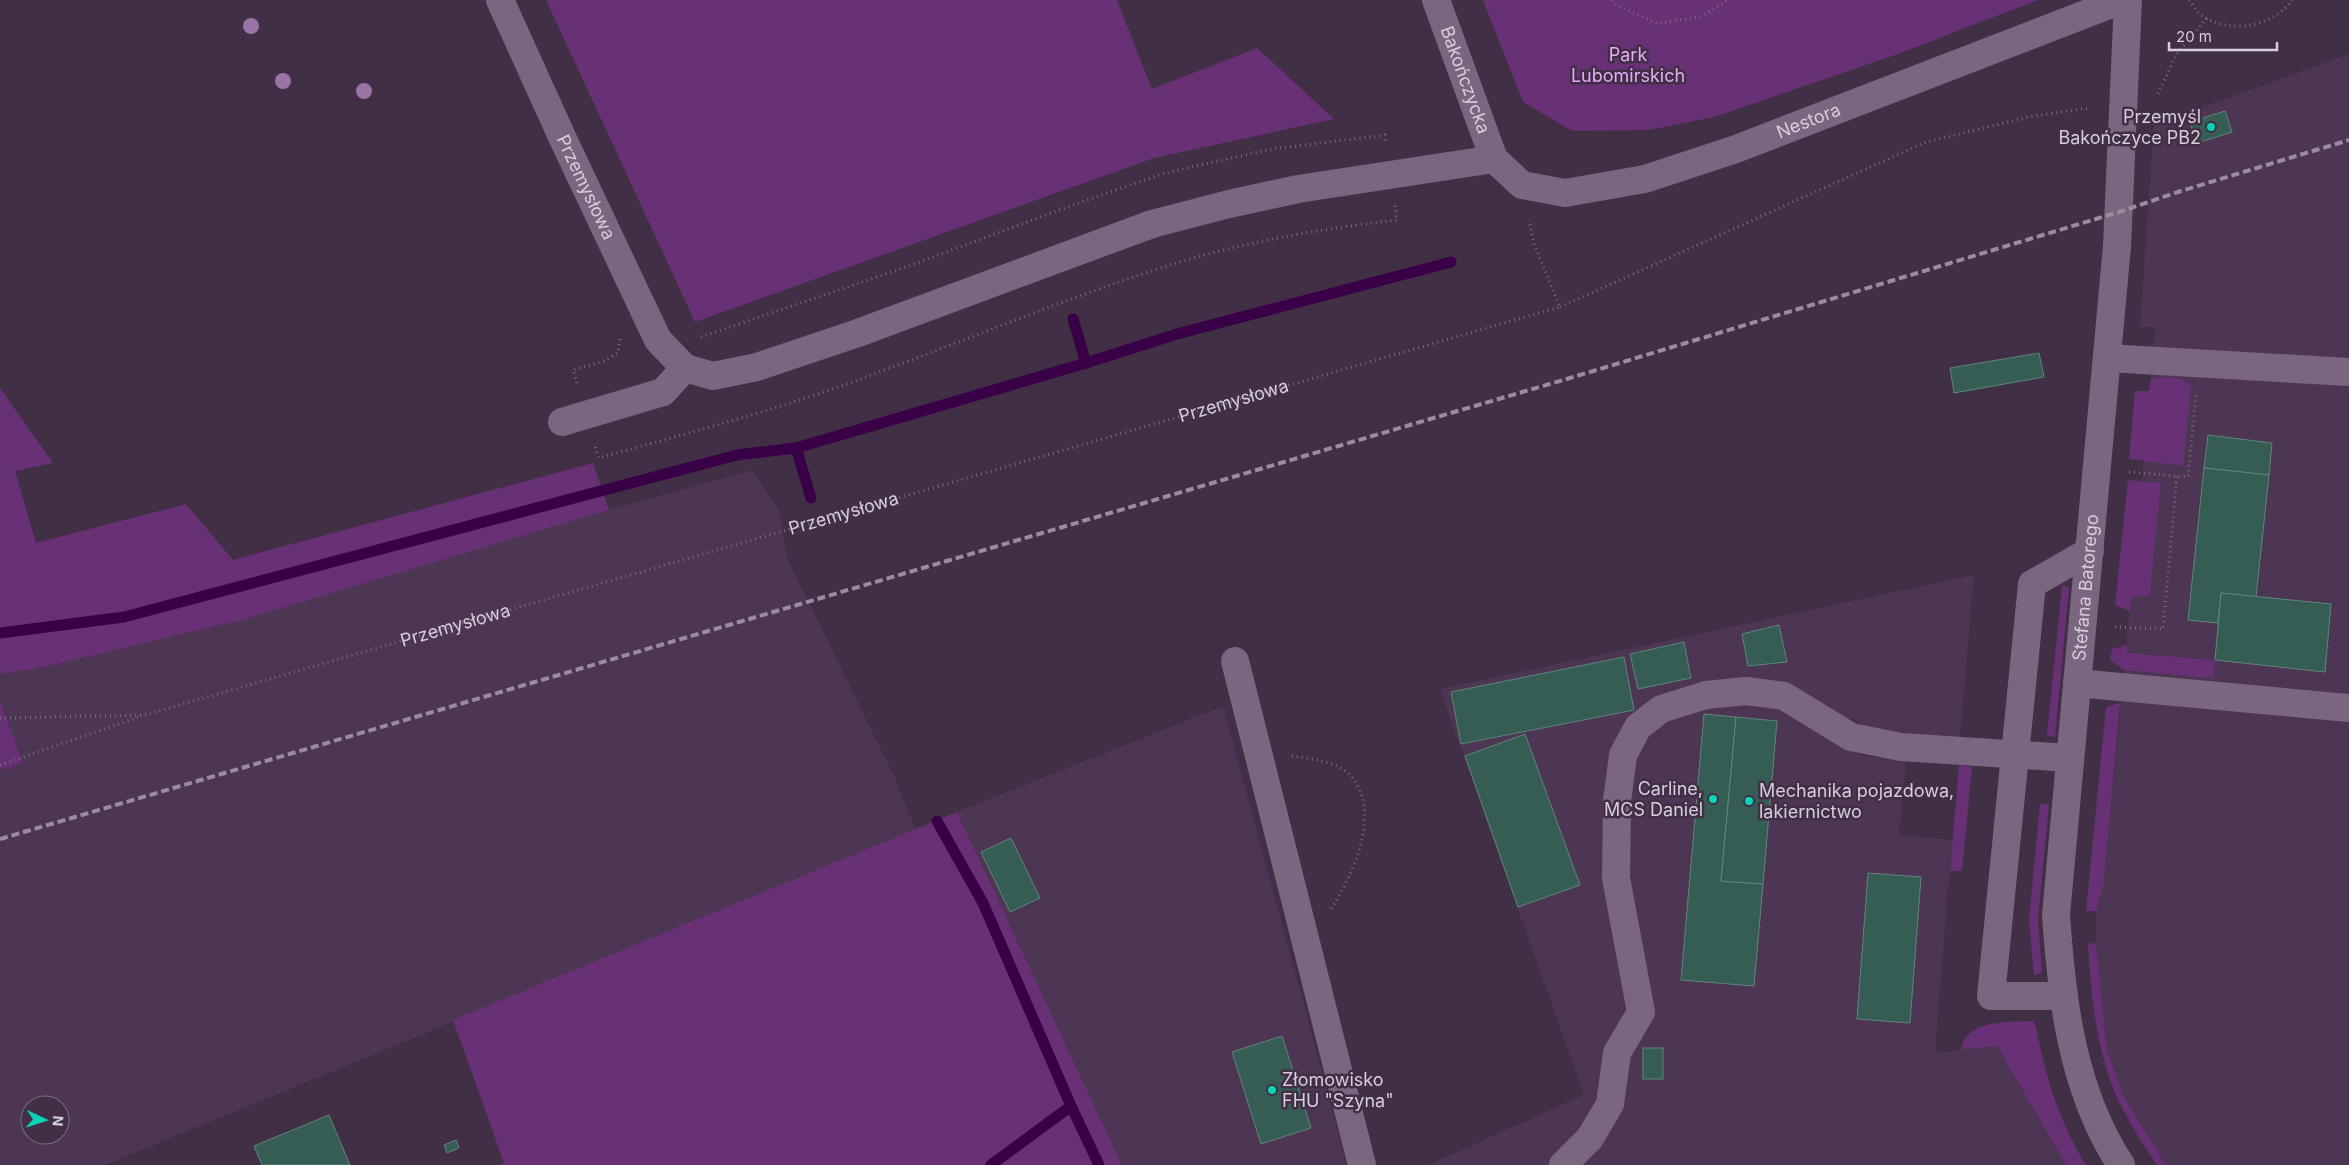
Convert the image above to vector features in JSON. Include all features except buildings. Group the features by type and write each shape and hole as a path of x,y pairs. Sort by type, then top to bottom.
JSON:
{"street":[{"name":"Przemysłowa","path":"500,0 567,148 658,340 685,368"},
{"name":"Bakończycka","path":"1436,0 1494,159"},
{"name":"Nestora","path":"1522,185 1565,193 1645,179 1736,149 2122,0"},
{"name":"Stefana Batorego","path":"2121,1165 2093,1116 2084,1088 2062,996 2056,915 2117,246 2128,0"},
{"path":"574,418 663,392 685,368 713,376 757,367 858,333 1152,224 1229,204 1289,190 1494,159 1522,185"},
{"path":"2107,358 2349,372"},
{"path":"2062,996 1991,996 2032,584 2090,551"},
{"path":"1235,661 1362,1165"},
{"path":"2077,682 2349,708"},
{"path":"1563,1165 1590,1138 1610,1104 1618,1053 1641,1012 1616,878 1617,801 1623,755 1638,727 1661,709 1706,695 1746,691 1784,696 1851,737 1901,747 2069,758"}],"path":[{"path":"1612,0 1616,5 1658,24 1702,16 1728,0"},
{"path":"2189,0 2201,15 2224,26 2254,26 2285,10 2292,0"},
{"path":"2157,95 2176,55 2207,18"},
{"name":"Przemysłowa","path":"0,718 145,715 1560,307 1926,142 2033,116 2124,103"},
{"path":"621,334 618,353 604,361 573,370 574,418 599,458 718,425 825,391 1168,266 1261,241 1338,227 1397,220 1385,134 1272,149 1165,173 909,266 711,335 697,338"},
{"path":"1522,185 1534,244 1560,307"},
{"path":"2128,472 2188,477 2199,363"},
{"path":"2105,627 2162,629 2178,476"},
{"path":"0,765 145,715"},
{"path":"1256,750 1326,762 1349,774 1362,793 1364,825 1356,864 1332,909 1304,936"}],"shaded area":[{"path":"2349,54 2349,1165 2166,1165 2124,1097 2107,1051 2096,943 2096,906 2104,883 2156,327 2140,327 2154,125"},
{"path":"753,470 779,511 788,560 895,778 916,831 105,1165 0,1165 0,770 23,763 0,700 0,674 44,667 246,619 609,510"},
{"path":"1974,575 1960,738 1894,735 1868,728 1851,718 1829,740 1863,756 1906,760 1899,834 1952,840 1935,1053 1997,1046 2066,1165 1428,1165 1584,1095 1440,689"},
{"path":"1223,706 1347,1165 1122,1165 957,812"}],"green space":[{"path":"546,0 1117,0 1152,89 1257,48 1334,119 1154,158 695,322"},
{"name":"Park Lubomirskich","path":"1483,0 2038,0 1898,54 1714,117 1649,130 1572,131 1523,102"},
{"path":"2151,378 2178,378 2188,383 2191,387 2183,466 2129,459 2135,391 2149,391"},
{"path":"0,388 53,463 15,471 36,543 186,504 233,560 593,463 609,510 246,619 44,667 0,674"},
{"path":"2128,480 2161,483 2150,594 2141,597 2132,596 2130,611 2115,605"},
{"path":"2062,586 2069,587 2055,737 2047,736"},
{"path":"2127,645 2127,653 2215,660 2213,678 2124,670 2110,660 2112,649"},
{"path":"0,700 23,763 0,770"},
{"path":"2120,703 2104,883 2096,911 2086,911 2106,707"},
{"path":"1959,765 1972,767 1962,871 1950,871"},
{"path":"2040,804 2049,804 2038,919 2042,973 2034,975 2029,920"},
{"path":"957,812 1122,1165 498,1165 504,1163 453,1020"},
{"path":"2096,943 2107,1051 2124,1097 2166,1165 2157,1165 2125,1113 2109,1077 2099,1040 2091,982 2088,944"},
{"path":"2033,1021 2055,1099 2068,1132 2086,1165 2066,1165 1997,1046 1961,1050 1966,1037 1980,1027 1989,1024"}],"waterway":[{"path":"796,448 1086,363 1177,334 1451,262"},
{"path":"1073,319 1086,363"},
{"path":"0,633 124,617 737,455 796,448 811,498"},
{"path":"937,821 983,903 1071,1106 1099,1165"},
{"path":"991,1165 1071,1106"}],"railway":[{"path":"0,839 1570,378 2119,212 2181,191 2349,140"}],"place":[{"name":"Przemyśl Bakończyce PB2","path":"2211,127"},
{"name":"Carline, MCS Daniel","path":"1713,799"},
{"name":"Mechanika pojazdowa, lakiernictwo","path":"1749,801"},
{"name":"Złomowisko FHU \"Szyna\"","path":"1272,1090"}]}
